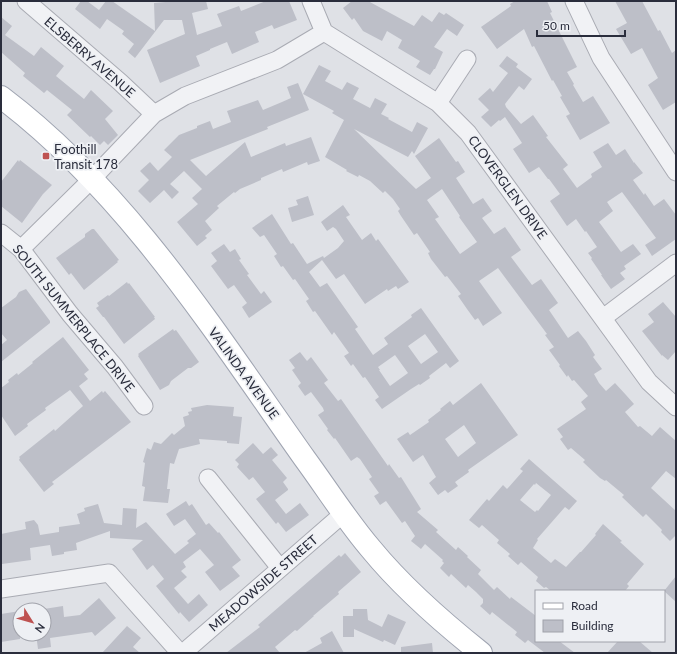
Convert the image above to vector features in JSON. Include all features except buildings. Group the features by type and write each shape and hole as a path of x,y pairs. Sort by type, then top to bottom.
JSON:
{"main road":[{"name":"VALINDA AVENUE","path":"1,97 24,114 92,178 174,276 371,549 429,610 481,653"}],"street":[{"name":"ELSBERRY AVENUE","path":"26,1 120,82 154,114"},
{"path":"21,249 154,114 185,96 277,60 324,32 311,1"},
{"path":"574,1 601,58 676,172"},
{"name":"CLOVERGLEN DRIVE","path":"324,32 438,103 468,133 649,382 676,407"},
{"path":"438,103 467,59"},
{"name":"SOUTH SUMMERPLACE DRIVE","path":"1,233 21,249 70,314 115,367 144,406"},
{"path":"603,318 676,263"},
{"path":"208,478 280,568"},
{"name":"MEADOWSIDE STREET","path":"183,653 344,513"},
{"path":"1,589 109,573 180,653"}],"place":[{"name":"Foothill Transit 178","path":"46,156"}]}
